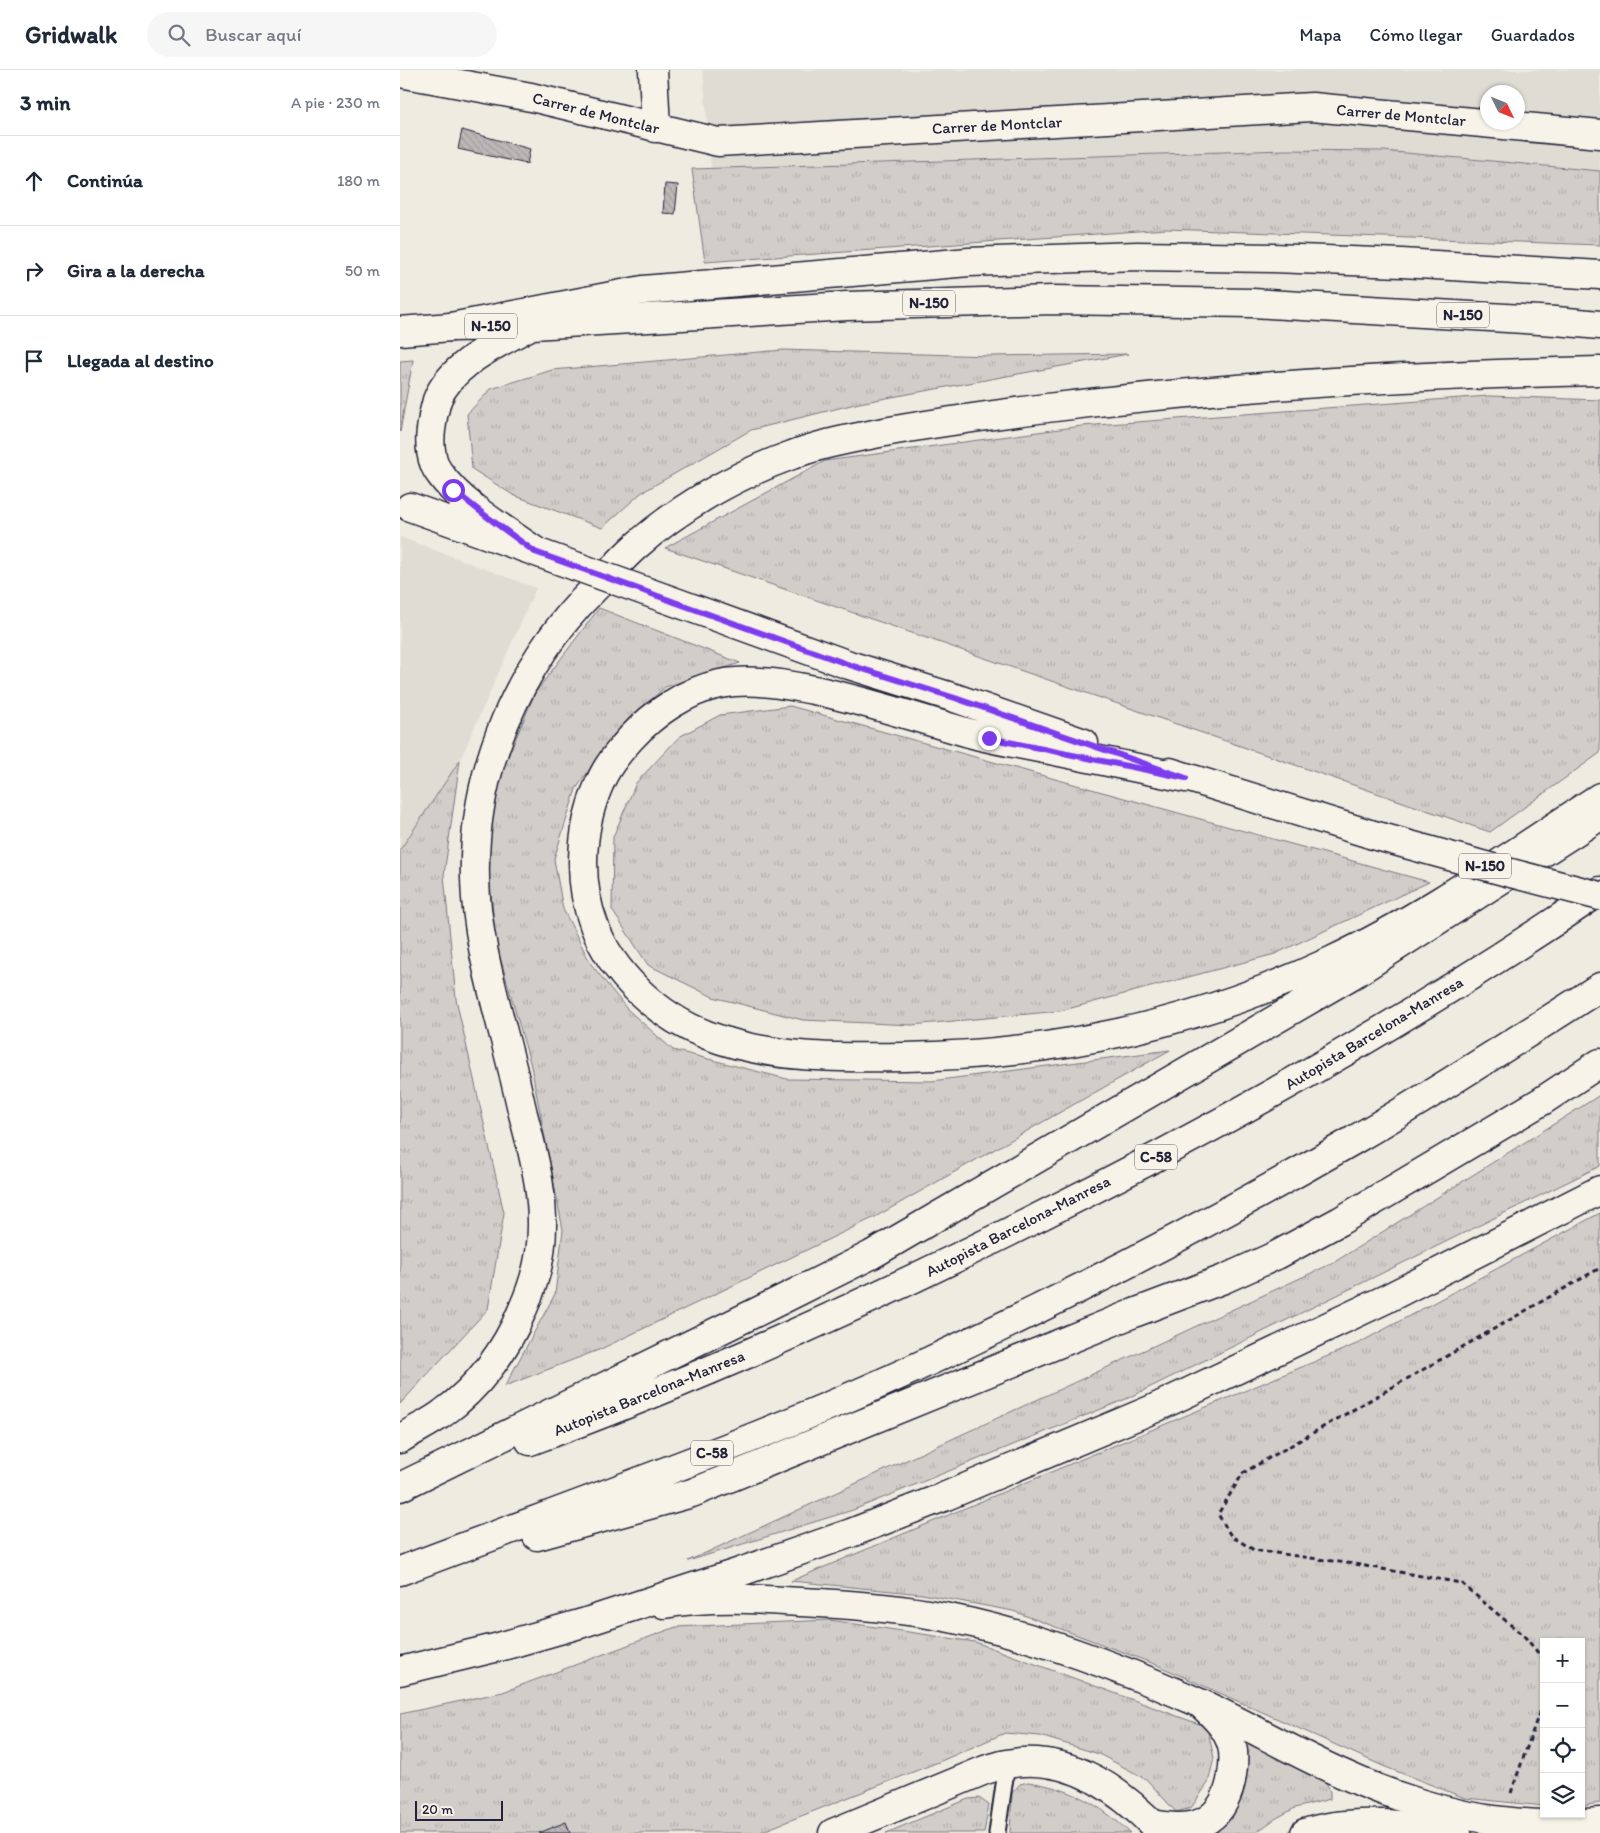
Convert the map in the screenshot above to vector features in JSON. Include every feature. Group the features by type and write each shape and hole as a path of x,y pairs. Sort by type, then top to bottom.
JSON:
{"main road":[{"path":"653,70 656,128"},
{"name":"Carrer de Montclar","path":"400,73 531,97 718,142 1312,107 1600,134"},
{"path":"451,327 643,290 969,262 1137,256 1272,258 1402,263 1600,275"},
{"name":"N-150","path":"400,331 847,306 1053,300 1252,302 1600,325"},
{"path":"532,325 466,364 449,382 438,398 433,414 430,437 432,455 438,473 453,490 535,552"},
{"path":"400,1439 444,1413 469,1391 494,1361 516,1327 530,1291 538,1263 542,1224 540,1192 533,1154 491,986 480,928 475,880 476,827 486,774 518,693 544,650 578,605 638,545 672,518 711,493 792,454 837,441 907,428 989,415 1214,390 1510,373 1600,371"},
{"name":"N-150","path":"405,505 850,665 955,698 1186,778 1370,834 1600,896"},
{"path":"1186,778 984,737 848,697 787,685 754,681 720,684 697,691 671,704 645,723 624,746 605,772 592,802 585,834 583,864 586,897 594,925 606,950 624,975 645,997 667,1014 705,1035 739,1045 778,1052 819,1056 880,1058 985,1054 1109,1036 1172,1021 1278,983 1332,960 1380,936 1431,906 1600,797"},
{"path":"400,1487 871,1255 1357,972 1600,816"},
{"name":"Autopista Barcelona-Manresa","path":"400,1487 557,1431 688,1378 946,1264 1198,1135 1321,1066 1448,989 1600,891"},
{"name":"C-58","path":"400,1572 790,1423 917,1367 1048,1305 1230,1210 1356,1138 1507,1047 1600,988"},
{"path":"400,1572 692,1493 1084,1333 1224,1279 1277,1255 1340,1222 1542,1101 1600,1063"},
{"path":"400,1671 499,1647 583,1623 740,1572 851,1533 946,1496 1153,1409 1386,1298 1600,1190"},
{"path":"583,1623 654,1606 694,1599 722,1598 876,1607 928,1614 985,1626 1105,1665 1201,1704 1358,1780 1444,1809 1501,1821 1543,1823 1600,1822"},
{"path":"833,1833 985,1770 1007,1764 1030,1762 1059,1765 1082,1773 1106,1785 1129,1802 1157,1829 1176,1832 1190,1831 1203,1826 1214,1818 1223,1806 1228,1793 1234,1762 1232,1747 1219,1721 1201,1704"},
{"path":"1305,1833 1342,1824 1457,1833"}],"lane":[{"path":"998,1833 1007,1764"}],"path":[{"path":"1540,1655 1525,1637 1461,1583 1354,1564 1254,1550 1231,1536 1218,1514 1243,1473 1600,1268"},
{"path":"1501,1821 1540,1710"}],"shaded area":[{"path":"703,70 1600,70 1600,171 1384,151 1285,150 711,168"},
{"path":"400,537 536,588 460,760 400,850"}],"green space":[{"path":"1285,150 1384,151 1600,171 1600,245 1166,229 705,262 692,169"},
{"path":"783,350 991,356 1128,354 859,403 751,430 641,493 602,528 513,495 472,469 467,414 491,389 552,370"},
{"path":"413,360 400,432 400,361"},
{"path":"1488,396 1600,400 1600,753 1490,832 665,548 825,461 1082,426"},
{"path":"599,608 740,663 665,687 614,734 576,789 554,859 563,909 591,964 627,1009 673,1050 787,1079 932,1081 1170,1050 875,1217 601,1349 505,1386 555,1294 563,1230 531,1066 496,943 487,854 496,785 535,693"},
{"path":"790,706 1429,882 1275,954 1060,1011 912,1025 803,1020 713,997 648,965 612,910 613,837 636,783 679,737 720,715"},
{"path":"460,760 444,875 456,999 504,1213 488,1309 400,1404 400,850"},
{"path":"1600,1095 1600,1166 1126,1399 853,1510 688,1561 1333,1263"},
{"path":"1600,1213 1600,1803 1585,1805 1585,1638 1540,1638 1540,1806 1465,1798 1383,1766 1157,1665 1013,1611 922,1594 791,1581 1359,1343"},
{"path":"829,1620 975,1642 1207,1727 1214,1758 1208,1783 1191,1808 1176,1812 1146,1779 1099,1754 1040,1736 1005,1733 941,1761 758,1833 400,1833 400,1714 503,1692 676,1627"},
{"path":"1243,1736 1320,1776 1328,1786 1330,1799 1295,1808 1255,1833 1216,1833 1232,1812 1243,1788 1247,1762"},
{"path":"1028,1782 1057,1788 1084,1799 1107,1814 1130,1833 1010,1833 1012,1793 1020,1784"},
{"path":"979,1798 989,1805 984,1833 886,1833 968,1799"}],"building":[{"path":"462,130 530,149 527,164 458,149"},
{"path":"665,184 678,185 675,214 663,213"},
{"path":"566,1822 570,1833 539,1833"}],"route":[{"path":"453,490 535,552 850,665 955,698 1186,778 989,738"}]}
